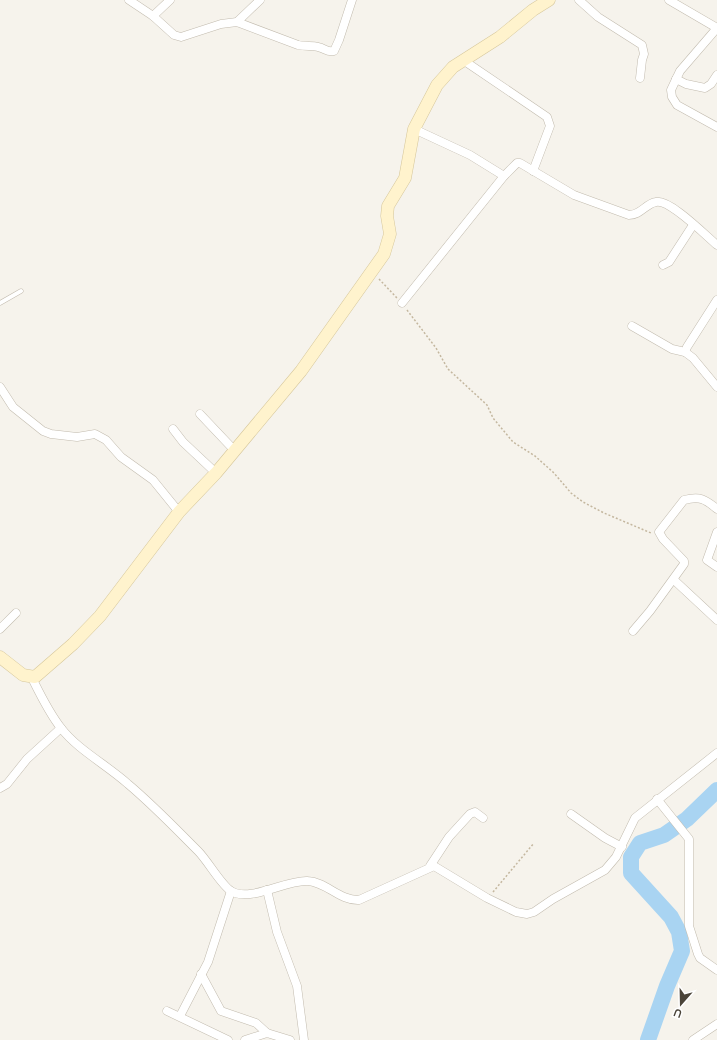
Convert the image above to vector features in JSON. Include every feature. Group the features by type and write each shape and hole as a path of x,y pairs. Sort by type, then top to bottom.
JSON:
{"street":[{"path":"129,0 153,16 174,35 181,37 221,24 237,22 307,48 317,46 329,52 333,52 339,40 352,0"},
{"path":"153,16 170,0"},
{"path":"237,22 260,0"},
{"path":"32,678 38,675 73,644 100,616 179,512 216,473 301,371 372,271 387,246 390,234 387,212 388,206 405,178 414,129 437,85 445,75 463,60 500,37 533,10 549,0"},
{"path":"579,0 598,17 642,45 644,54 640,78"},
{"path":"668,0 717,28 680,71 671,90 672,97 677,105 717,127"},
{"path":"463,60 547,117 550,126 533,171"},
{"path":"676,79 686,84 705,88 711,84 717,75"},
{"path":"414,129 470,155 504,176"},
{"path":"402,303 504,176 517,163 523,164 574,195 629,214 638,214 654,202 662,202 694,225 717,245"},
{"path":"663,264 669,262 694,225"},
{"path":"685,352 717,300"},
{"path":"632,326 672,349 685,352 693,358 717,386"},
{"path":"0,387 13,407 43,431 51,434 72,437 95,434 100,436 121,457 153,480 179,512"},
{"path":"200,414 235,451"},
{"path":"173,429 188,447 216,473"},
{"path":"633,631 674,580 684,563 663,539 659,532 684,500 697,497 709,502 717,509"},
{"path":"717,532 706,560 717,567"},
{"path":"674,580 717,620"},
{"path":"0,629 16,613"},
{"path":"0,657 23,675 32,678 61,728 72,739 140,794 204,857 231,891 247,893 307,881 314,882 350,899 358,900 430,866 449,837 470,814 475,812 482,818"},
{"path":"0,788 10,780 27,759 61,728"},
{"path":"430,866 437,867 487,898 522,914 534,912 553,899 605,870 622,847 630,825 635,818 657,799 717,753"},
{"path":"657,799 689,839 689,926 700,958 717,970"},
{"path":"571,814 609,841 622,847"},
{"path":"267,890 277,932 297,986 302,1040"},
{"path":"180,1016 208,962 231,891"},
{"path":"201,974 221,1011 256,1023 267,1033 290,1040"},
{"path":"167,1011 228,1040"},
{"path":"693,1040 717,1024"},
{"path":"245,1040 267,1033"}],"lane":[{"path":"0,304 21,291"}],"path":[{"path":"372,271 402,303 436,348 448,369 487,405 492,418 513,442 535,456 571,493 583,502 663,539"},
{"path":"487,898 534,843"}],"waterway":[{"path":"648,1040 667,986 682,951 679,932 671,917 631,873 631,857 640,843 664,835 687,819 717,790"}]}
